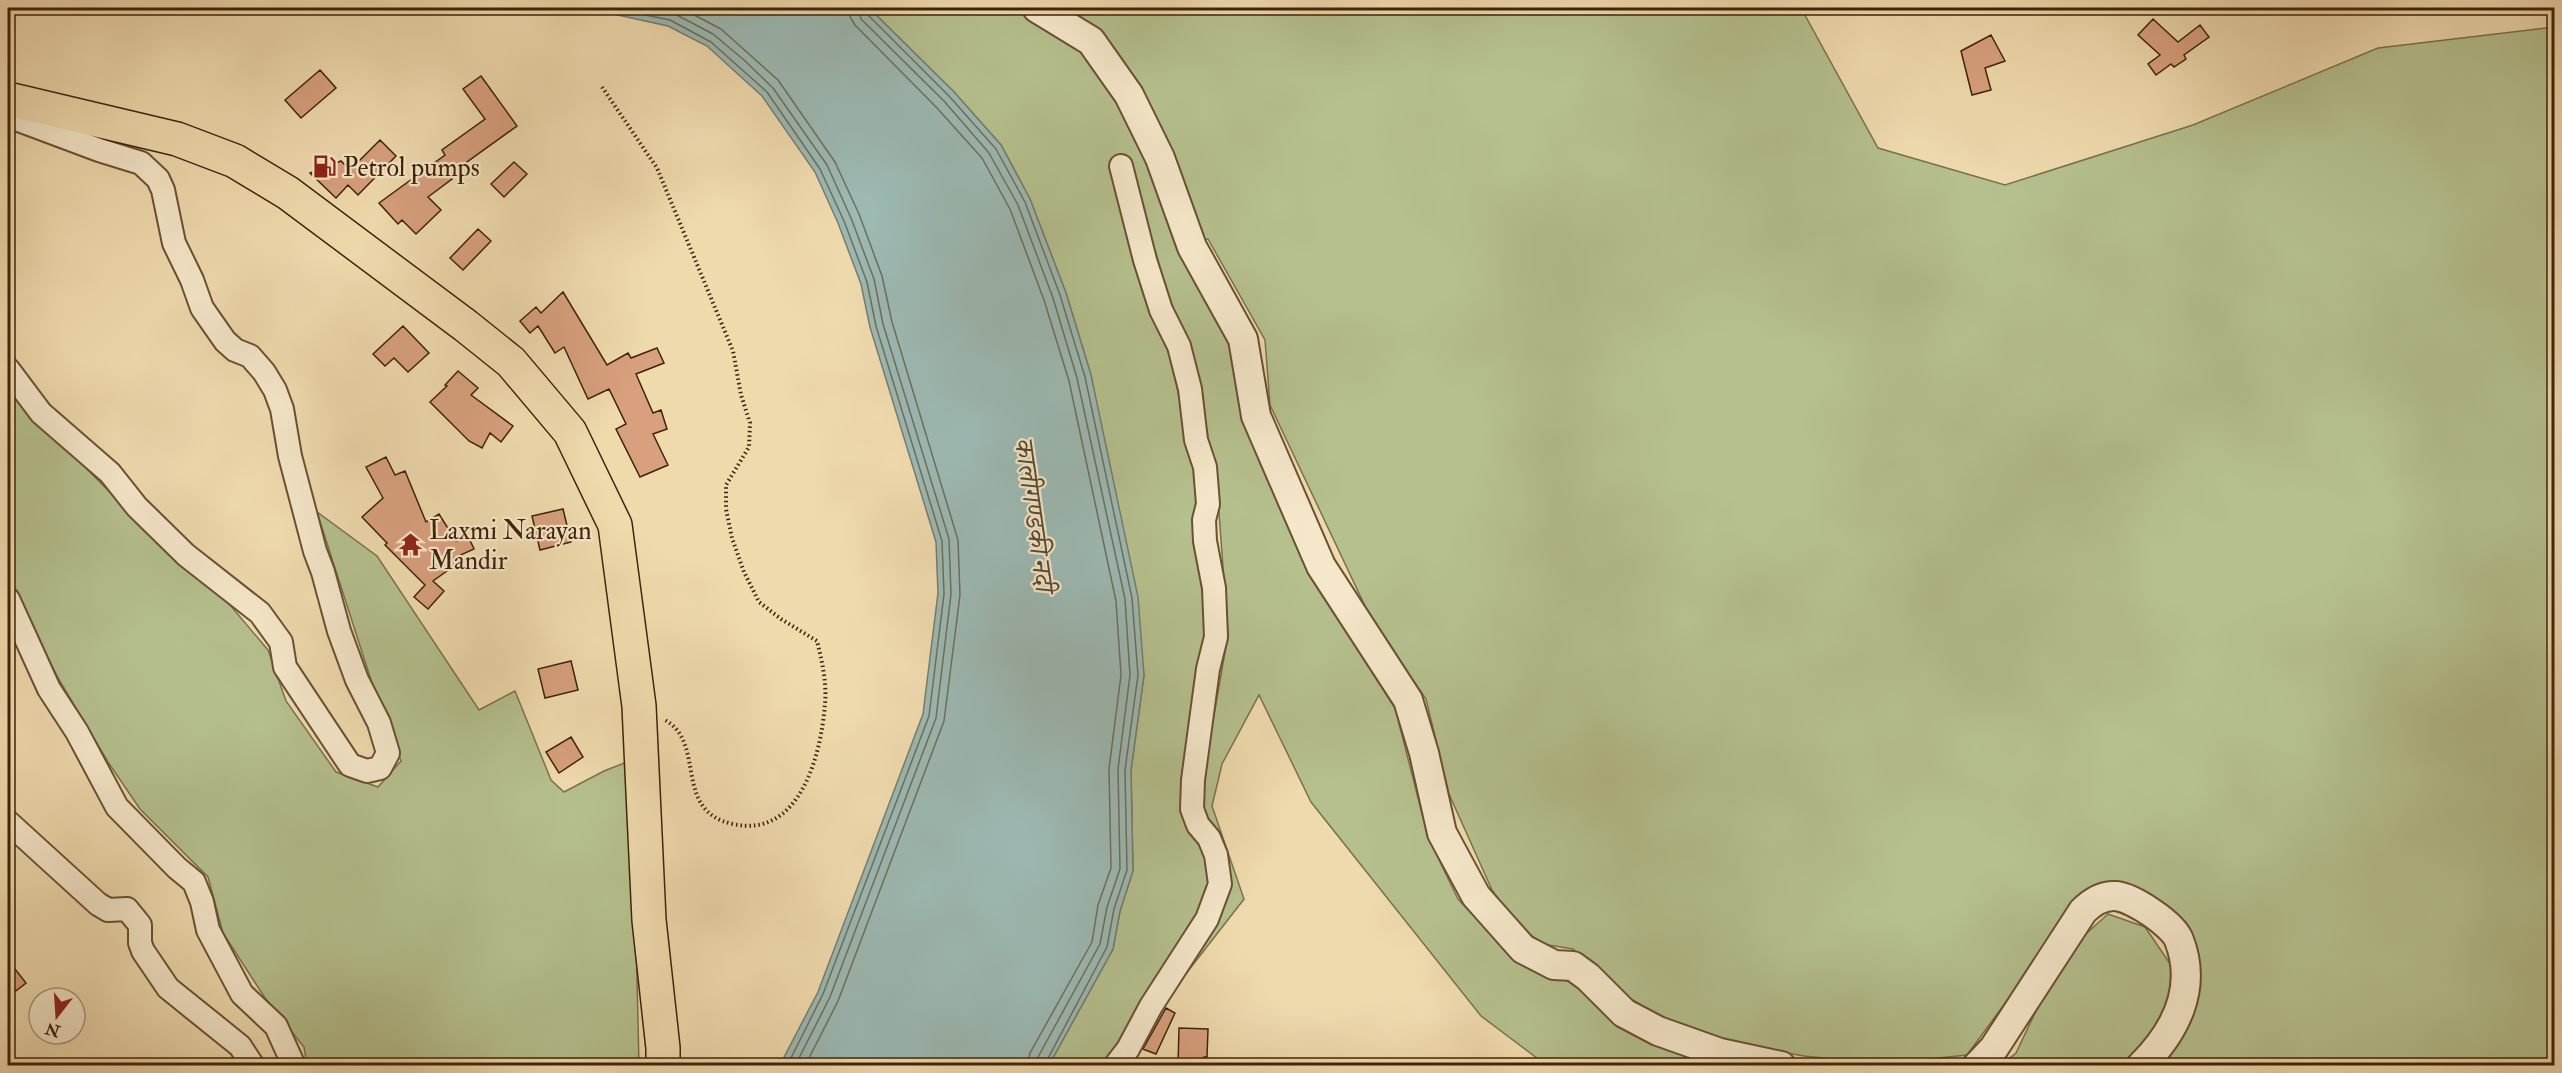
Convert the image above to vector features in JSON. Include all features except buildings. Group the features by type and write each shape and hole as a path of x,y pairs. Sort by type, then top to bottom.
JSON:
{"highway":[{"path":"8,99 177,139 235,161 288,193 511,362 570,432 615,525 639,706 649,920 663,1065"}],"street":[{"path":"1037,8 1091,41 1130,95 1160,158 1192,247 1244,339 1256,416 1321,566 1408,700 1424,753 1442,833 1476,896 1524,949 1554,965 1573,966 1588,977 1624,1013 1658,1031 1720,1053 1781,1065"},
{"path":"8,116 141,163 158,179 163,190 174,243 192,280 202,308 225,341 235,350 250,356 264,372 278,400 315,551 357,680 379,723 388,753 380,768 367,771 350,765 285,668 280,642 260,613 225,587 170,539 137,507 110,473 41,413 8,369"},
{"path":"1114,1065 1128,1049 1151,1006 1207,919 1220,884 1216,855 1209,838 1198,825 1192,808 1193,780 1208,669 1216,637 1214,588 1205,541 1204,520 1208,504 1205,467 1196,440 1190,390 1179,346 1161,310 1145,260 1121,166"},
{"path":"8,599 49,689 77,732 117,807 177,868 194,882 202,902 208,930 242,994 276,1026 294,1065"},
{"path":"8,822 98,904 108,910 127,909 140,925 140,943 143,951 168,988 240,1046 253,1065"},
{"path":"1977,1065 1994,1048 2083,911 2096,899 2115,896 2150,911 2179,939 2186,975 2180,1009 2174,1026 2141,1065"}],"path":[{"path":"602,87 657,168 733,351 741,395 750,423 749,447 726,485 726,509 732,537 744,572 759,602 781,619 817,641 823,666 825,703 820,735 807,781 798,800 780,817 762,825 733,824 712,816 699,803 691,778 684,737 673,723 639,706"}],"green space":[{"path":"869,8 1801,8 1878,148 2005,185 2193,125 2378,48 2554,27 2554,1065 2156,1065 2193,970 2113,889 2025,976 1967,1055 1882,1064 1804,1056 1718,1041 1652,1012 1607,984 1573,949 1542,944 1514,921 1492,890 1449,794 1426,699 1374,625 1270,405 1265,340 1208,239 1185,244 1235,338 1308,571 1395,708 1428,837 1458,899 1520,964 1573,983 1627,1028 1726,1065 1546,1065 1481,1016 1311,802 1259,695 1222,764 1212,806 1244,899 1185,975 1155,1007 1225,883 1198,807 1228,635 1218,499 1200,388 1173,314 1155,250 1134,255 1169,348 1198,489 1197,527 1201,584 1208,627 1187,763 1213,870 1202,913 1106,1065 1049,1065 1113,949 1120,911 1133,871 1131,770 1144,675 1112,485 1091,375 1066,293 1030,199 1001,145 954,92"},
{"path":"8,382 38,424 83,465 154,537 230,605 268,650 286,701 336,772 378,787 401,761 371,680 317,512 377,556 479,710 515,691 551,780 564,792 604,771 632,760 639,1065 307,1065 304,1047 265,998 223,933 208,877 140,809 108,762 58,678 8,578"},
{"path":"2108,914 2145,927 2175,971 2161,1021 2125,1065 2000,1066 2016,1053 2042,998 2079,940"}],"water":[{"name":"कालीगण्डकी नदी","path":"586,8 869,8 954,92 1001,145 1030,199 1066,293 1091,375 1138,597 1144,675 1131,770 1133,871 1120,911 1113,949 1049,1065 780,1065 818,992 923,714 938,593 936,542 870,327 861,284 838,223 815,172 762,96 707,46 668,26"}],"place":[{"name":"Petrol pumps","path":"325,167"},
{"name":"Laxmi Narayan Mandir","path":"411,545"}]}
